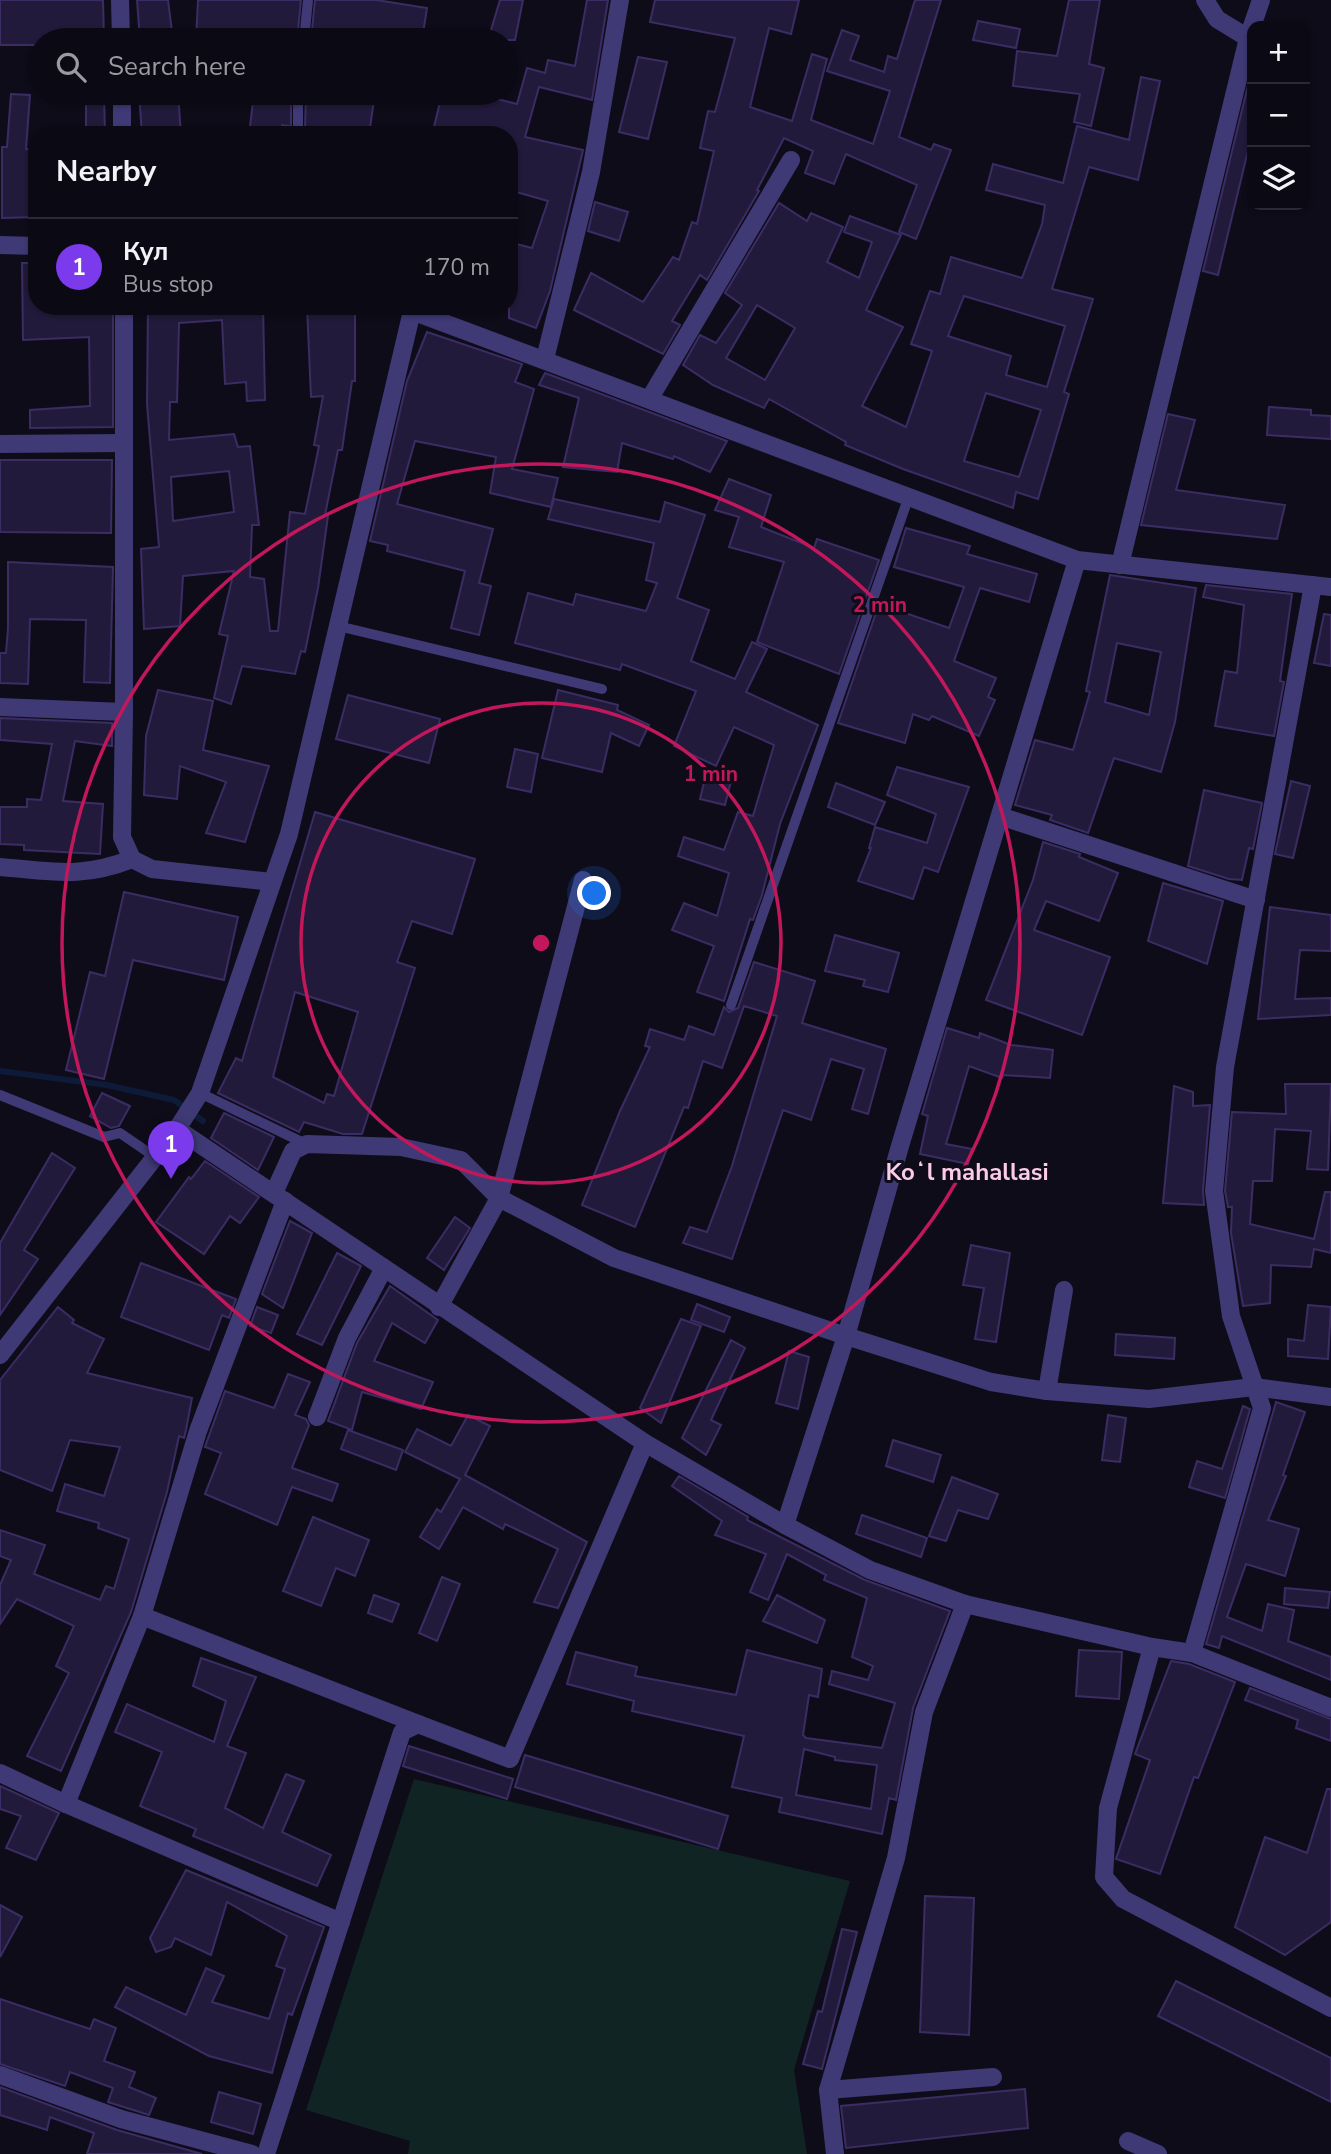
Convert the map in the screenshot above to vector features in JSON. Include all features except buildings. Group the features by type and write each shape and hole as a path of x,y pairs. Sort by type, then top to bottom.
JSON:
{"street":[{"path":"120,0 121,28"},
{"path":"545,359 591,172 620,0"},
{"path":"1205,0 1217,19 1247,37"},
{"path":"1254,21 1261,0"},
{"path":"1120,565 1247,42"},
{"path":"121,105 122,126"},
{"path":"650,398 792,160"},
{"path":"0,245 28,246"},
{"path":"124,315 122,837 132,859 152,869 272,882"},
{"path":"0,1355 177,1129 200,1093 289,834 409,315"},
{"path":"426,315 1077,560 1322,586 1256,900 1225,1067 1214,1191 1231,1316 1262,1408 1192,1653"},
{"path":"0,444 124,443"},
{"path":"785,1525 846,1336 900,1146 1077,560"},
{"path":"0,707 124,712"},
{"path":"1000,816 1256,900"},
{"path":"0,867 67,874 102,871 132,859"},
{"path":"439,1307 499,1198 583,880"},
{"path":"177,1129 645,1443 785,1525 870,1570 965,1604 1152,1647 1192,1653 1331,1707"},
{"path":"66,1804 142,1616 198,1431 293,1151 307,1144 401,1147 461,1160 499,1198 614,1258 991,1382 1047,1391 1149,1399 1254,1387 1331,1397"},
{"path":"317,1417 347,1338 384,1268"},
{"path":"1047,1391 1064,1290"},
{"path":"142,1616 510,1759 645,1443"},
{"path":"835,2154 828,2090 896,1858 925,1712 965,1604"},
{"path":"1152,1647 1108,1808 1104,1877 1123,1899 1331,2008"},
{"path":"267,2154 402,1732 418,1724"},
{"path":"0,1773 341,1922"},
{"path":"0,2075 121,2119 251,2154"},
{"path":"828,2090 993,2077"},
{"path":"1128,2141 1158,2154"}],"lane":[{"path":"306,28 309,0"},
{"path":"298,105 298,126"},
{"path":"731,1005 909,496"},
{"path":"338,626 602,689"},
{"path":"200,1093 307,1144"},
{"path":"0,1095 104,1137 120,1133 155,1157"}],"green space":[{"path":"414,1779 850,1881 794,2070 807,2154 408,2154 410,2141 306,2110"}],"waterway":[{"path":"0,1071 107,1085 174,1100 203,1121"}],"place":[{"name":"Кул","path":"171,1179"}],"district":[{"name":"Koʻl mahallasi","path":"967,1172"}]}
